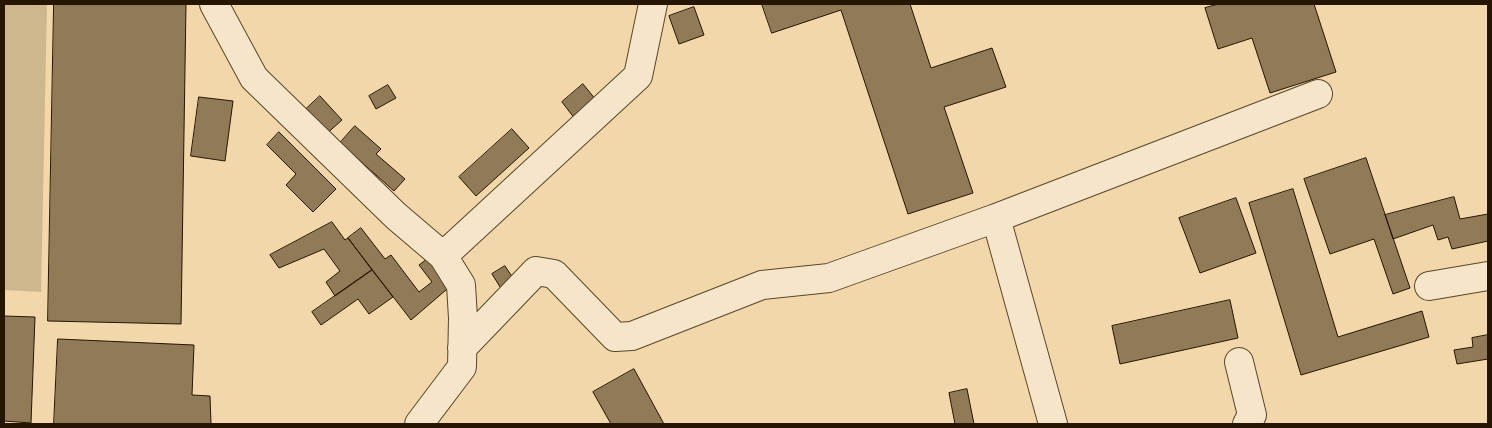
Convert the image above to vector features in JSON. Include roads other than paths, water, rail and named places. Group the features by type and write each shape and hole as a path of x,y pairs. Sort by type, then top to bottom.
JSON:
{"street":[{"path":"214,4 254,78 396,216 443,256 461,285 462,367 419,424"},
{"path":"443,256 638,76 653,4"},
{"path":"462,348 536,271 554,274 615,337 632,336 762,285 828,278 996,218 1318,94"},
{"path":"996,218 1053,424"},
{"path":"1429,286 1488,276"},
{"path":"1239,362 1252,415 1247,424"}]}
